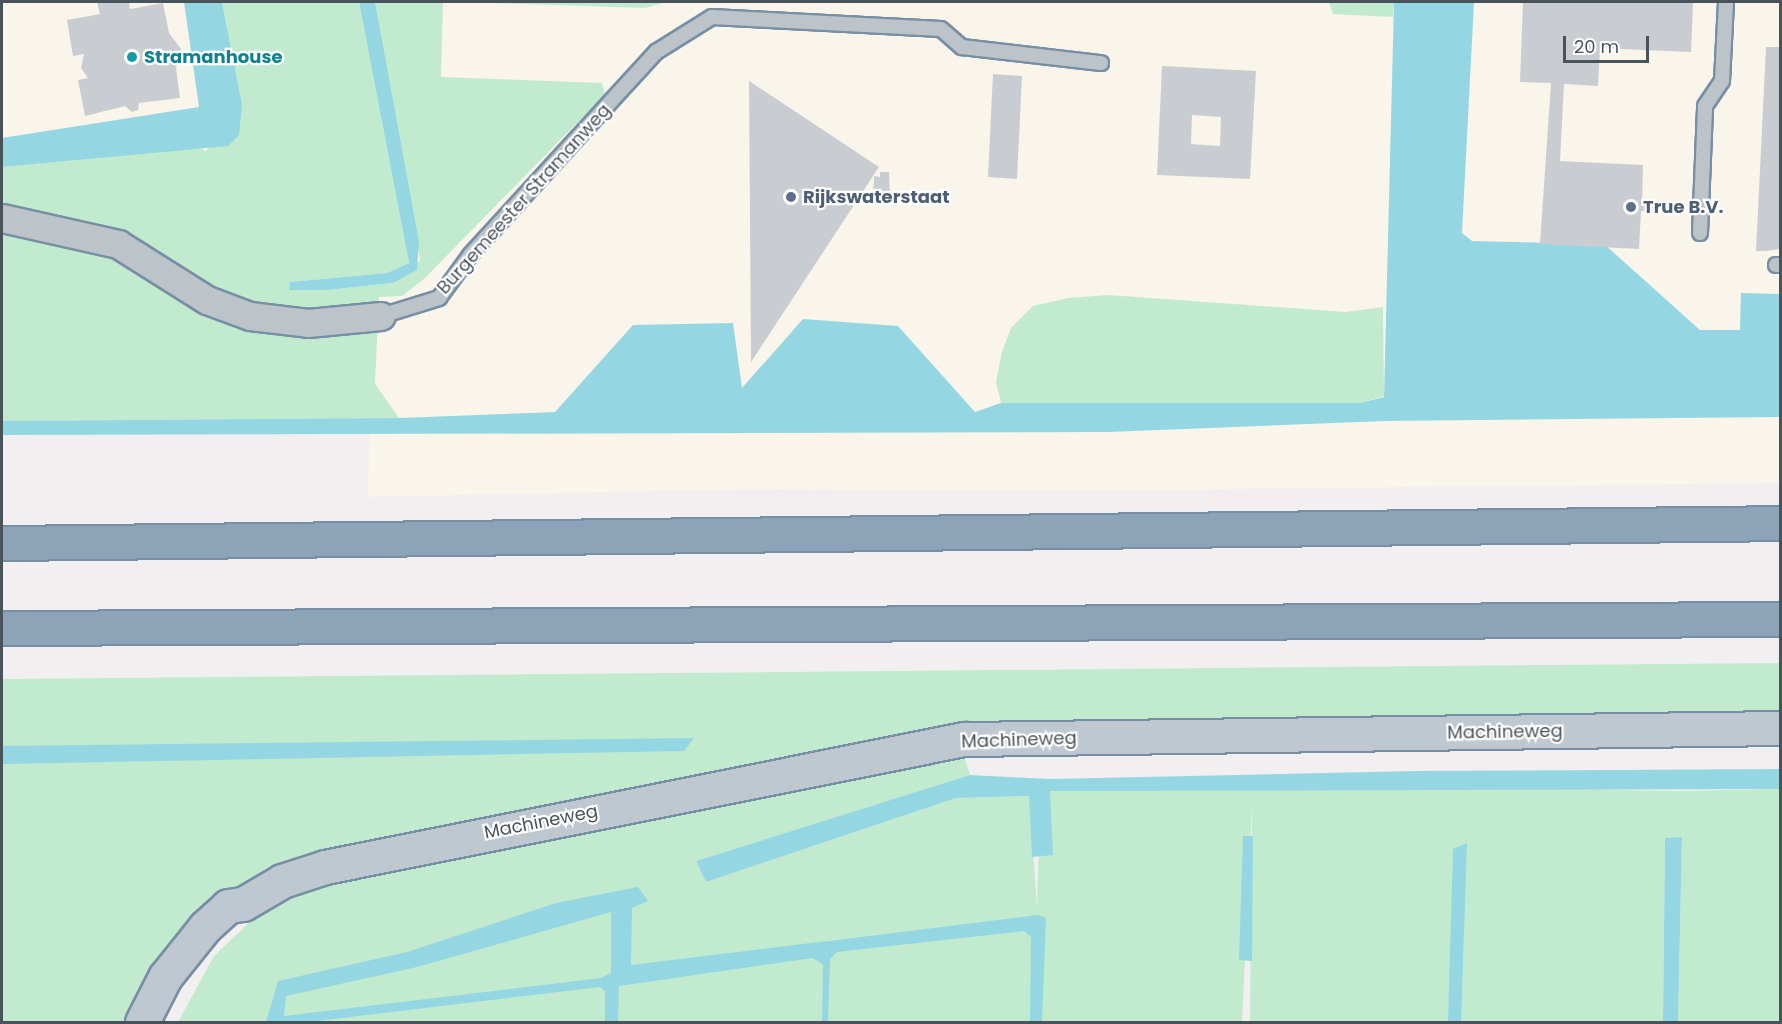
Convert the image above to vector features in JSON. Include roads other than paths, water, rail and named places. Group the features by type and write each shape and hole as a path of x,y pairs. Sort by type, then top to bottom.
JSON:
{"highway":[{"path":"2,543 1780,523"},
{"path":"2,628 1780,619"}],"street":[{"name":"Burgemeester Stramanweg","path":"2,218 118,244 207,300 250,316 308,322 381,316"},
{"name":"Machineweg","path":"142,1023 165,977 186,948 228,906 243,904 282,881 325,867 964,739 1780,728"},
{"name":"Machineweg","path":"167,1023 196,964 239,918 243,904"}],"lane":[{"path":"1700,233 1705,106 1722,81 1726,2"},
{"name":"Burgemeester Stramanweg","path":"381,316 439,298 471,254 656,52 712,17 940,29 962,47 1101,63"}],"water":[{"path":"184,2 222,2 242,104 239,135 228,146 2,167 2,138 199,107"},
{"path":"359,2 375,2 419,242 417,270 393,283 327,290 289,290 290,282 387,273 409,263"},
{"path":"1394,2 1474,2 1462,233 1472,241 1604,244 1700,330 1740,330 1741,293 1780,294 1780,417 1386,421 1109,432 2,435 2,421 399,418 555,412 633,325 733,323 742,388 803,319 898,326 975,412 1001,403 1360,403 1384,397"},
{"path":"694,738 684,751 2,764 2,746"},
{"path":"1780,769 1780,789 1050,791 1053,855 1032,857 1029,796 956,798 706,882 696,861 970,775 1049,779 1416,771"},
{"path":"1243,836 1253,836 1252,961 1239,960"},
{"path":"1682,837 1678,1022 1663,1022 1665,838"},
{"path":"1467,843 1461,1022 1448,1022 1453,849"},
{"path":"638,887 648,901 632,908 631,965 1038,915 1046,918 1042,1022 1030,1022 1031,937 1024,931 837,952 830,959 828,1022 822,1022 823,965 813,958 619,986 618,1022 605,1022 605,991 600,987 309,1022 266,1022 278,981 407,952 556,903","holes":["611,912 611,973 601,978 284,1016 286,996 417,967"]}],"place":[{"name":"Stramanhouse","path":"132,57"},
{"name":"Rijkswaterstaat","path":"791,197"},
{"name":"True B.V.","path":"1631,207"}]}
